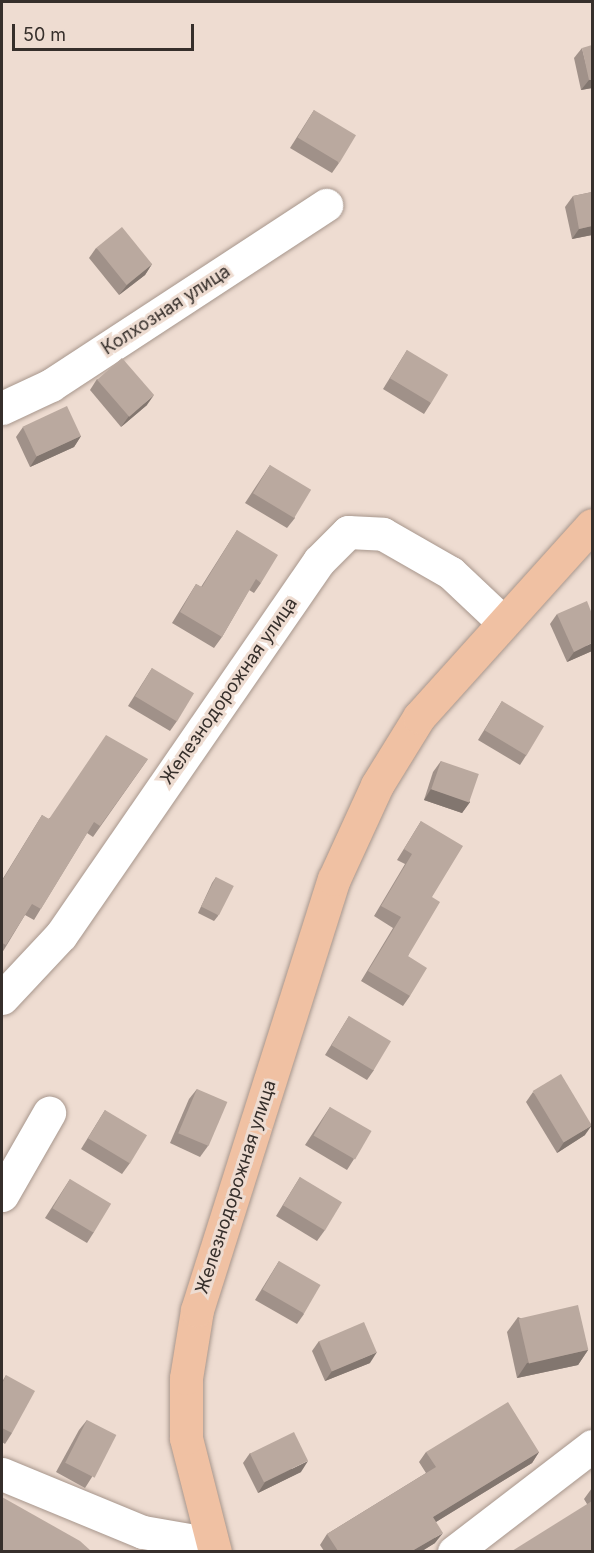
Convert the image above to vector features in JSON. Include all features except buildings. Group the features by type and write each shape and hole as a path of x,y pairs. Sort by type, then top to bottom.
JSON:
{"main road":[{"name":"Железнодорожная улица","path":"213,1548 186,1438 186,1378 197,1310 334,879 377,785 419,717 592,525"}],"street":[{"name":"Колхозная улица","path":"2,408 51,385 326,205"},
{"name":"Железнодорожная улица","path":"2,998 61,935 319,561 348,532 383,534 441,567 503,622"},
{"path":"2,1195 49,1113"},
{"path":"454,1551 592,1446"},
{"path":"2,1474 143,1532 213,1548"}]}
